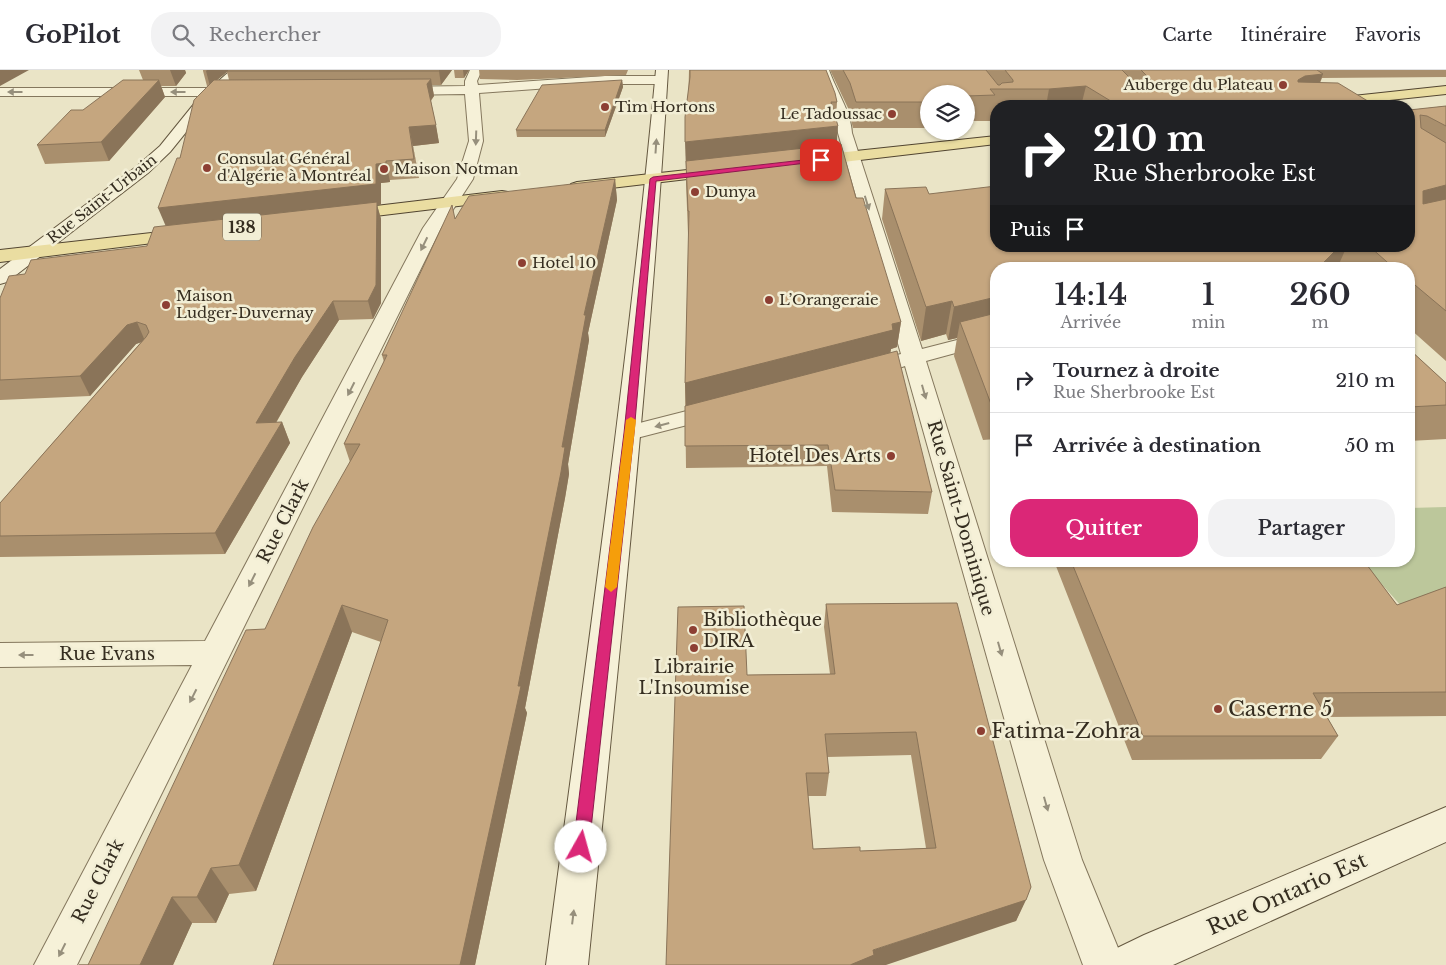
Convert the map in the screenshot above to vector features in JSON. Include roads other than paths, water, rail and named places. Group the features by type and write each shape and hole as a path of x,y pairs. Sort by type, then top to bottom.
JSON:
{"main road":[{"path":"1370,100 1446,90"},
{"path":"791,163 990,141"},
{"path":"557,190 743,169"},
{"path":"322,218 521,194"},
{"name":"138","path":"0,256 202,232"}],"street":[{"name":"Rue Saint-Urbain","path":"0,278 152,162 213,93 239,70"},
{"name":"Rue Clark","path":"55,965 432,228 465,179 475,148 476,130 471,81 476,70"},
{"name":"Rue Saint-Dominique","path":"823,70 845,125 845,133 1062,860 1104,965"},
{"path":"383,92 472,90 662,75 629,433 567,965"},
{"path":"1321,91 1333,100"},
{"path":"0,92 254,92"},
{"path":"875,368 990,338"},
{"path":"629,433 746,402"},
{"name":"Rue Evans","path":"0,655 215,653"},
{"name":"Rue Ontario Est","path":"1128,965 1446,824"}],"place":[{"name":"Auberge du Plateau","path":"1283,85"},
{"name":"Tim Hortons","path":"605,107"},
{"name":"Le Tadoussac","path":"892,114"},
{"name":"Consulat Général d'Algérie à Montréal","path":"207,168"},
{"name":"Maison Notman","path":"384,169"},
{"name":"Dunya","path":"695,192"},
{"name":"Hotel 10","path":"522,263"},
{"name":"L’Orangeraie","path":"769,300"},
{"name":"Maison Ludger-Duvernay","path":"166,305"},
{"name":"Hotel Des Arts","path":"891,456"},
{"name":"Bibliothèque DIRA","path":"693,630"},
{"name":"Librairie L'Insoumise","path":"694,648"},
{"name":"Caserne 5","path":"1218,709"},
{"name":"Fatima-Zohra","path":"981,731"}]}
